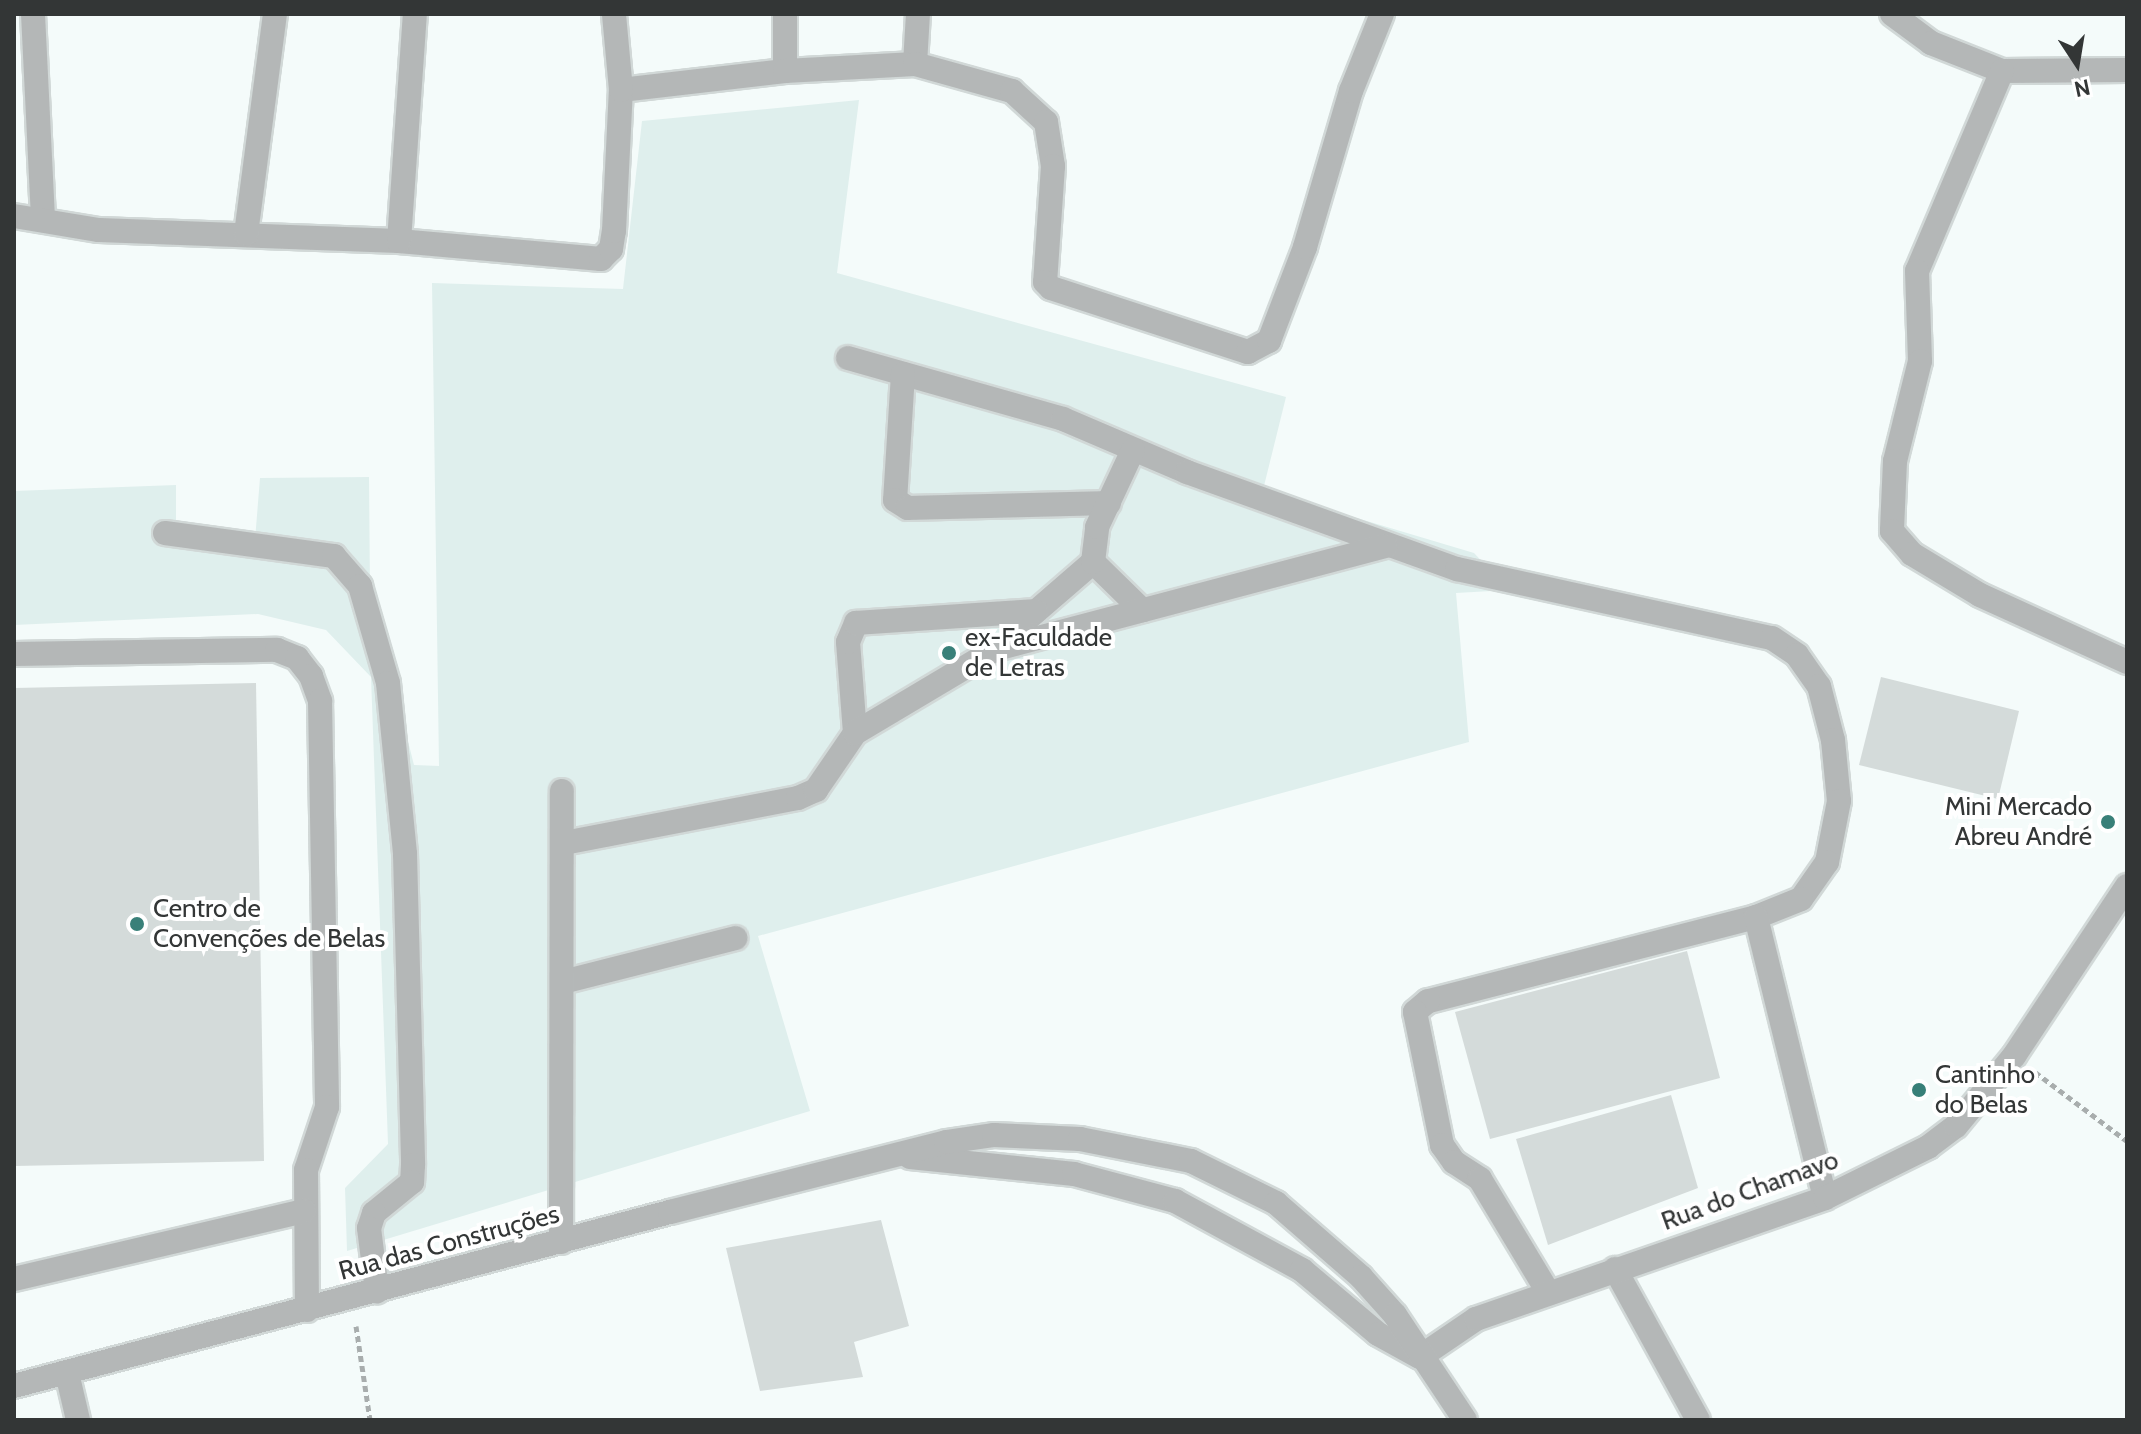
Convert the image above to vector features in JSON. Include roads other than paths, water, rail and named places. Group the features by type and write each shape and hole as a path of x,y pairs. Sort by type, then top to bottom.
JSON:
{"street":[{"path":"33,14 43,220"},
{"path":"246,234 275,14"},
{"path":"399,241 415,14"},
{"path":"14,216 99,230 399,241 601,259 611,249 614,231 621,90 614,14"},
{"path":"785,14 785,71"},
{"path":"915,64 918,14"},
{"path":"621,90 785,71 915,64 1012,91 1046,122 1053,166 1045,282 1051,288 1248,352 1269,341 1305,247 1351,91 1382,14"},
{"path":"1892,14 1931,43 2002,71 2127,70"},
{"path":"2002,71 1917,271 1920,361 1895,461 1892,531 1912,554 1980,595 2127,662"},
{"path":"848,358 1063,419 1133,450 1386,546 1457,569 1772,638 1797,655 1819,686 1833,740 1839,801 1827,862 1801,899 1756,917 1428,1001 1415,1012 1442,1145 1454,1162 1480,1179 1548,1292"},
{"path":"903,374 895,500 908,508 1109,503"},
{"path":"996,649 1093,562 1097,527 1133,450"},
{"path":"165,533 334,556 360,586 384,669 405,854 413,1165 412,1182 374,1213 369,1228 377,1291"},
{"path":"564,843 798,798 816,790 855,733 893,705 996,649 1386,546"},
{"path":"1093,562 1142,610"},
{"path":"855,733 848,642 856,623 1036,611"},
{"path":"14,654 277,650 297,658 311,676 320,701 327,1107 306,1170 307,1310"},
{"path":"561,1242 562,791"},
{"name":"Rua do Chamavo","path":"1420,1357 1476,1319 1825,1198 1947,1133 2014,1056 2127,886"},
{"path":"1756,917 1825,1198"},
{"path":"563,982 735,938"},
{"name":"Rua das Construções","path":"14,1386 561,1242 899,1156 994,1135 1080,1139 1191,1161 1276,1203 1320,1238 1395,1315 1420,1357 1465,1420"},
{"name":"Rua das Construções","path":"899,1156 1074,1174 1175,1201 1302,1270 1378,1334 1420,1357"},
{"path":"14,1279 304,1211"},
{"path":"1615,1269 1698,1420"},
{"path":"67,1373 78,1420"}],"place":[{"name":"ex-Faculdade de Letras","path":"949,653"},
{"name":"Mini Mercado Abreu André","path":"2108,822"},
{"name":"Centro de Convenções de Belas","path":"137,924"},
{"name":"Cantinho do Belas","path":"1919,1090"}]}
